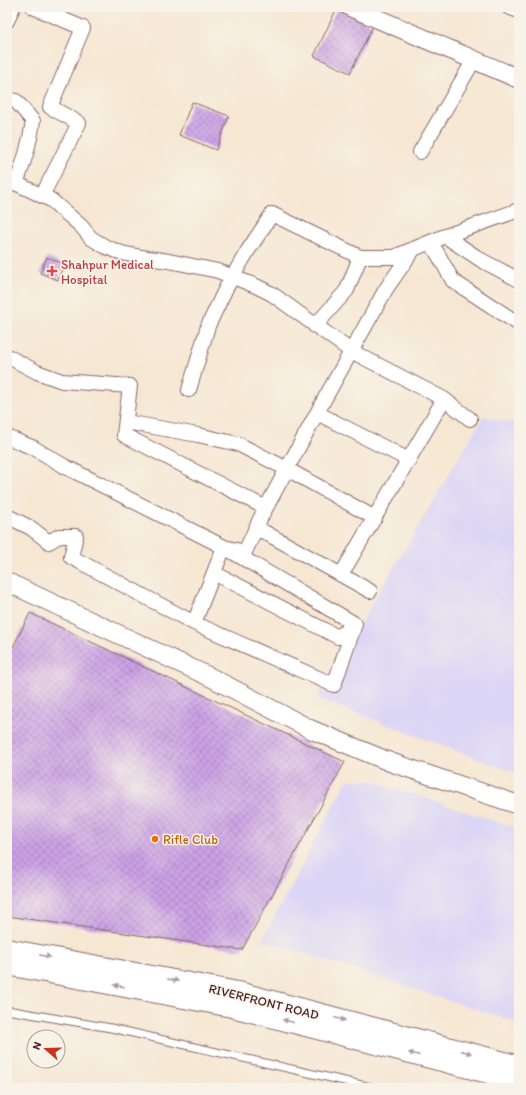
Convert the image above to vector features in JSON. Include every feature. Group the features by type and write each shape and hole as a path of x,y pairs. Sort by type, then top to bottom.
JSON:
{"main road":[{"name":"RIVERFRONT ROAD","path":"7,949 238,992 519,1066"},
{"name":"RIVERFRONT ROAD","path":"7,965 232,1006 519,1081"}],"street":[{"path":"7,21 13,7"},
{"path":"33,7 83,28 50,108 79,123 42,196"},
{"path":"350,7 519,79"},
{"path":"508,7 519,12"},
{"path":"420,152 474,60"},
{"path":"7,99 16,101 33,121 31,139 24,163 12,181 51,200 81,226 91,238 106,247 122,253 218,271 256,286 272,294 351,351 444,398 470,419"},
{"path":"189,390 208,326 226,288 272,214 360,257 394,257 445,236 519,210"},
{"path":"445,236 481,260 519,280"},
{"path":"431,242 453,282 519,324"},
{"path":"224,548 245,552 266,508 351,351 386,289 413,250"},
{"path":"315,326 347,290 360,257"},
{"path":"7,356 37,372 62,381 130,386 124,434 266,508"},
{"path":"341,575 444,398"},
{"path":"317,413 409,460"},
{"path":"126,422 238,444 287,469 375,518"},
{"path":"7,437 34,448 64,466 224,548 355,624"},
{"path":"7,516 31,528 49,542 59,536 76,536 71,557 194,622 334,685 355,624"},
{"path":"256,528 370,591"},
{"path":"194,622 224,548"},
{"path":"214,573 338,637 355,624"},
{"path":"7,582 212,678 310,729 390,762 519,806"}],"lane":[{"path":"7,1010 111,1028 375,1088"}],"shaded area":[{"path":"484,416 519,425 519,774 316,698"},
{"path":"347,780 370,780 519,829 519,1023 262,940"}],"building":[{"path":"337,8 373,26 350,73 314,56"},
{"path":"192,102 229,116 216,150 179,135"},
{"path":"47,257 64,264 58,280 40,273"},
{"name":"Rifle Club","path":"30,613 345,762 242,950 7,916 7,659"}],"place":[{"name":"Shahpur Medical Hospital","path":"52,271"},
{"name":"Rifle Club","path":"155,839"}]}
